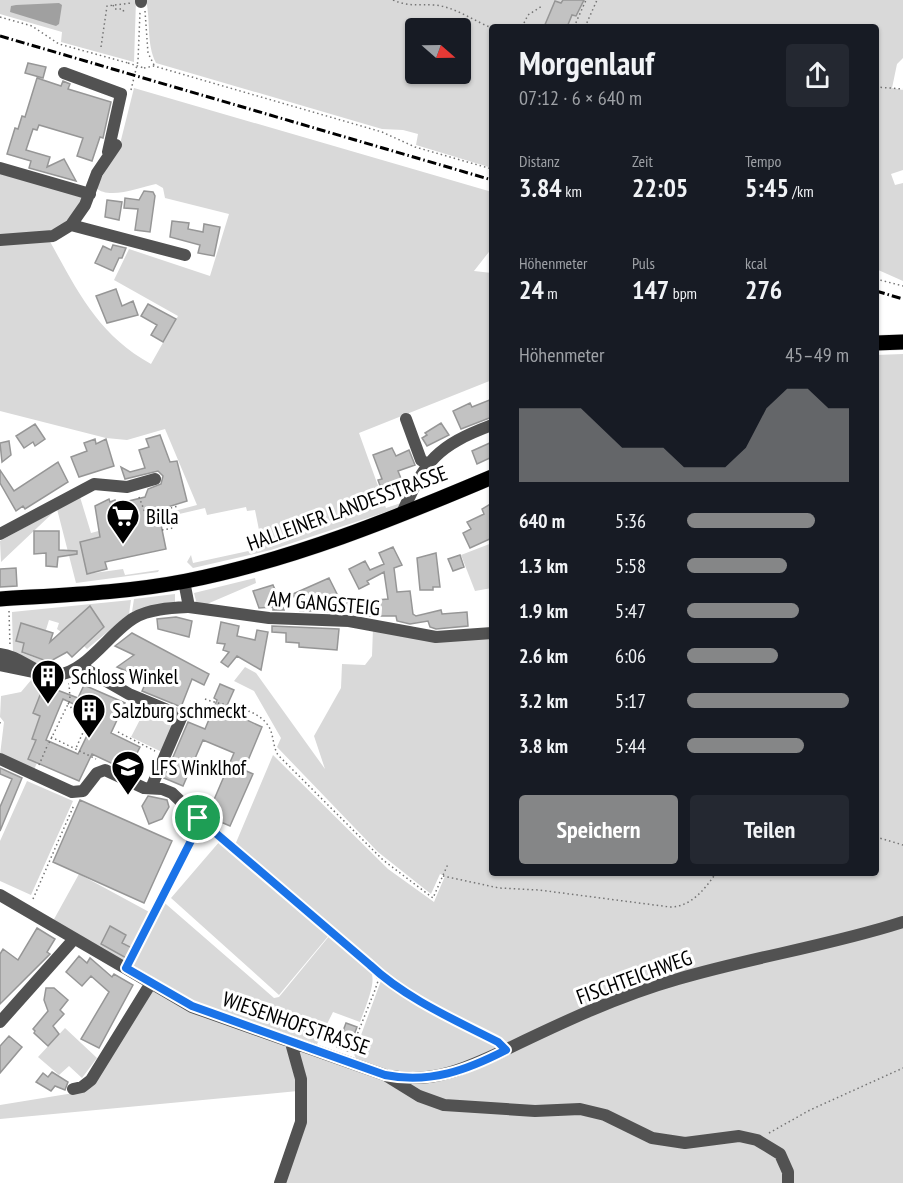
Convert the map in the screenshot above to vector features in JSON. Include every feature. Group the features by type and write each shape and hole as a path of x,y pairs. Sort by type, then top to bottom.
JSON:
{"main road":[{"path":"879,343 903,342"},
{"name":"HALLEINER LANDESSTRASSE","path":"4,605 184,581 317,546 489,478"}],"street":[{"path":"64,73 121,94 122,99 108,148 109,157"},
{"path":"0,240 52,236 70,225 90,194 98,173 116,145"},
{"path":"0,168 90,194"},
{"path":"70,225 185,255"},
{"path":"406,419 421,460 427,464"},
{"path":"402,513 427,464 442,448 489,426"},
{"path":"0,534 94,484 127,487 155,479"},
{"path":"184,581 189,607"},
{"name":"AM GANGSTEIG","path":"68,673 80,666 134,618 155,611 189,607 268,618 349,621 436,637 489,633"},
{"path":"5,655 45,673"},
{"path":"0,665 45,673 68,673"},
{"path":"80,666 129,694 182,717 151,788"},
{"path":"0,759 66,790 77,792 88,787 101,770 172,794 198,818"},
{"name":"WIESENHOFSTRASSE","path":"0,895 192,1006 385,1075 419,1096 444,1105 535,1111 580,1109 605,1115 652,1138 685,1143 739,1136 758,1140"},
{"name":"FISCHTEICHWEG","path":"385,1075 406,1079 446,1075 476,1065 597,1008 677,979 830,944 903,922"},
{"path":"0,1022 74,939"},
{"path":"73,1089 82,1087 92,1080 151,983"},
{"path":"280,1183 301,1122 301,1079 291,1043"},
{"path":"758,1140 780,1154 788,1172 788,1183"}],"path":[{"path":"393,0 406,6 435,5 454,10 489,27"},
{"path":"575,24 586,0"},
{"path":"586,24 597,0"},
{"path":"101,47 107,6 141,1"},
{"path":"141,1 146,18 148,53 154,66"},
{"path":"131,90 138,61 141,1"},
{"path":"113,5 115,9 123,9 124,13"},
{"path":"524,24 528,15 542,6"},
{"path":"0,17 32,27 59,44 144,68 154,66 382,132 415,147 489,168"},
{"path":"879,87 903,89"},
{"path":"879,280 903,286"},
{"path":"136,484 146,515 178,506"},
{"path":"162,531 173,528"},
{"path":"4,605 5,655"},
{"path":"35,775 69,700 68,673"},
{"path":"205,699 253,713 267,724 272,745 278,755 383,860 433,898 448,864"},
{"path":"69,700 85,728 75,749"},
{"path":"118,732 165,756"},
{"path":"51,738 97,759 101,770"},
{"path":"27,912 77,792"},
{"path":"126,968 198,827 198,818"},
{"path":"198,818 378,974 427,1005 498,1042 506,1050"},
{"path":"879,838 903,845"},
{"path":"443,876 499,888 682,907 713,876"},
{"path":"347,1061 375,990 378,974"},
{"path":"758,1140 810,1110 903,1068"}],"shaded area":[{"path":"0,0 136,0 134,62 61,42 62,32 0,14"},
{"path":"146,0 903,0 903,58 897,64 892,88 903,90 903,170 891,174 895,185 903,183 903,281 879,270 879,24 489,24 489,167 416,145 418,134 403,130 382,129 156,63 151,48"},
{"path":"59,3 62,5 59,24 56,26 10,12 11,6 16,5"},
{"path":"134,88 489,191 489,252 474,271 489,273 489,381 359,433 386,508 401,503 398,508 271,550 193,568 187,562 191,555 193,563 253,550 252,543 261,540 255,510 247,511 246,507 207,515 205,508 175,515 176,521 100,535 100,537 80,542 87,574 123,569 125,575 159,570 158,572 76,583 57,510 80,497 91,533 197,505 165,429 127,440 106,438 0,411 0,243 48,238 79,293 102,325 132,352 151,364 178,316 114,280 129,249 210,276 229,214 165,198 163,188 156,184 117,193 109,193 96,188 120,144"},
{"path":"0,172 83,197 68,220 49,231 0,237"},
{"path":"903,354 903,920 706,967 506,1043 468,1025 397,980 331,928 235,845 273,755 388,869 434,902 445,876 440,874 431,894 378,852 277,747 281,738 254,691 234,681 245,667 256,673 325,769 314,736 341,688 342,664 365,665 372,656 373,628 489,637 489,876 879,876 879,355"},
{"path":"55,511 1,562 0,541"},
{"path":"489,544 489,589 475,591 461,555"},
{"path":"255,578 256,583 207,604 197,605 194,593"},
{"path":"175,594 175,602 132,612 134,599"},
{"path":"131,600 129,614 87,649 84,646 104,627 90,606 61,632 57,629 59,623 49,620 45,633 21,623 16,640 24,643 22,653 48,662 53,659 46,666 13,655 12,612"},
{"path":"32,679 53,684 52,688 44,685 33,713 40,716 32,738 45,743 34,770 0,755 4,722 0,717 1,696 21,692"},
{"path":"147,706 162,713 159,719 173,727 162,752 131,737"},
{"path":"27,781 73,801 31,895 0,881 0,841"},
{"path":"220,841 330,934 279,995 171,898"},
{"path":"79,874 151,913 159,898 274,998 279,997 330,935 366,963 371,971 373,979 371,989 360,1022 333,1012 315,1048 199,1005 53,921"},
{"path":"903,925 903,1183 282,1183 294,1156 299,1051 402,1081 422,1081 659,986"},
{"path":"382,978 494,1043 496,1049 443,1073 395,1074 356,1059 354,1054"},
{"path":"151,989 281,1043 287,1048 298,1091 0,1119 0,1105 86,1091"},
{"path":"65,1028 97,1058 82,1078 69,1066 59,1075 38,1057"}],"building":[{"path":"563,0 584,0 576,16 572,15 568,24 545,24 555,1 561,3"},
{"path":"28,63 46,67 43,78 25,73"},
{"path":"37,78 61,86 63,81 70,84 68,89 111,102 103,138 100,137 92,161 77,156 83,138 39,125 37,130 33,129 26,150 50,157 47,167 64,159 76,181 29,168 31,161 7,154 15,128 18,129 22,116 25,117"},
{"path":"144,191 153,192 155,196 150,232 135,230 138,209 124,208 125,198 139,200"},
{"path":"107,200 122,202 119,220 105,217"},
{"path":"172,221 189,223 188,229 203,232 204,224 220,227 214,256 198,253 200,245 170,237"},
{"path":"113,245 126,248 113,271 95,263 103,246 111,250"},
{"path":"116,289 122,306 133,301 138,315 107,323 96,296"},
{"path":"148,304 176,319 163,342 151,335 157,325 141,316"},
{"path":"489,400 489,418 461,429 453,411 470,403 472,407"},
{"path":"441,423 449,435 427,446 422,438 427,435 425,433"},
{"path":"35,424 45,439 35,446 33,442 24,448 16,436"},
{"path":"160,435 170,462 177,461 187,501 158,510 166,549 105,562 107,569 87,574 80,542 100,537 95,506 109,499 110,502 115,500 116,504 145,497 148,489 161,484 163,476 158,471 125,479 121,467 130,472 145,468 139,450 149,447 146,439"},
{"path":"95,439 96,444 106,439 114,466 79,477 71,457 87,451 84,443"},
{"path":"9,441 11,455 2,462 0,443"},
{"path":"489,443 489,458 477,464 472,451"},
{"path":"392,448 396,456 409,450 415,465 398,471 404,486 383,494 378,480 382,479 373,455"},
{"path":"58,462 68,482 25,509 23,506 16,511 0,483 0,470 14,491"},
{"path":"489,505 489,539 470,548 463,533 471,529 467,522 484,514 482,509"},
{"path":"34,531 59,531 59,550 77,551 77,554 58,557 57,567 46,566 46,553 34,554"},
{"path":"393,547 402,565 394,568 397,592 410,591 413,614 416,616 441,610 442,614 467,612 468,626 436,629 430,627 428,621 410,624 397,621 396,616 367,616 365,601 388,599 384,572 367,581 369,584 359,589 349,569 365,561 370,570 384,564 379,553"},
{"path":"436,553 440,587 433,587 433,590 420,590 417,558"},
{"path":"460,555 464,567 453,571 448,559"},
{"path":"16,568 17,586 0,587 0,569"},
{"path":"329,578 339,598 325,605 359,601 352,606 355,612 325,612 323,606 313,611 300,611 293,594"},
{"path":"273,585 284,610 273,610 273,607 259,608 253,591"},
{"path":"90,606 104,627 72,657 67,652 49,662 22,652 24,643 16,641 21,623 53,633 50,642"},
{"path":"176,617 192,621 189,637 158,629 157,619"},
{"path":"221,622 239,626 237,636 255,640 257,630 268,632 261,670 237,656 228,667 221,662 229,652 223,650 225,644 217,643"},
{"path":"272,626 339,629 337,650 299,647 299,643 286,642 286,633 272,632"},
{"path":"132,633 209,674 204,685 192,679 181,707 142,691 147,680 117,667 134,655 115,646"},
{"path":"220,684 234,690 225,710 262,727 244,770 253,774 230,826 207,816 234,753 203,740 183,786 164,778 188,722 205,729 217,700 214,698"},
{"path":"44,685 78,698 84,685 125,703 111,733 140,747 128,771 92,754 79,781 28,759 36,740 32,739 40,716 33,713","holes":["63,699 97,715 78,754 46,740"]},
{"path":"0,768 22,778 0,831 0,807 12,779 0,774"},
{"path":"148,796 167,800 169,807 162,819 149,824 142,806"},
{"path":"80,800 172,841 144,903 53,862"},
{"path":"110,926 126,935 122,943 134,949 128,959 101,944"},
{"path":"37,928 55,939 47,952 50,954 0,1004 0,954 3,949 18,960"},
{"path":"79,956 87,963 90,958 112,977 114,974 133,985 99,1048 81,1039 109,992 91,976 82,986 66,972"},
{"path":"46,988 54,988 68,1000 60,1010 64,1014 53,1026 59,1034 48,1046 34,1033 33,1029 48,1011 44,1000"},
{"path":"346,1023 357,1027 348,1051 337,1047"},
{"path":"9,1036 22,1047 0,1073 0,1046"},
{"path":"52,1072 68,1082 65,1090 55,1086 51,1091 36,1082 43,1073 48,1077"}],"railway":[{"path":"0,36 489,179"},
{"path":"879,292 903,299"}],"place":[{"name":"Billa","path":"123,545"},
{"name":"Schloss Winkel","path":"48,705"},
{"name":"Salzburg schmeckt","path":"89,739"},
{"name":"LFS Winklhof","path":"128,796"}],"route":[{"path":"198,818 378,974 427,1005 498,1042 506,1050 476,1065 446,1075 406,1079 385,1075 192,1006 126,968 198,827 198,818"}]}
